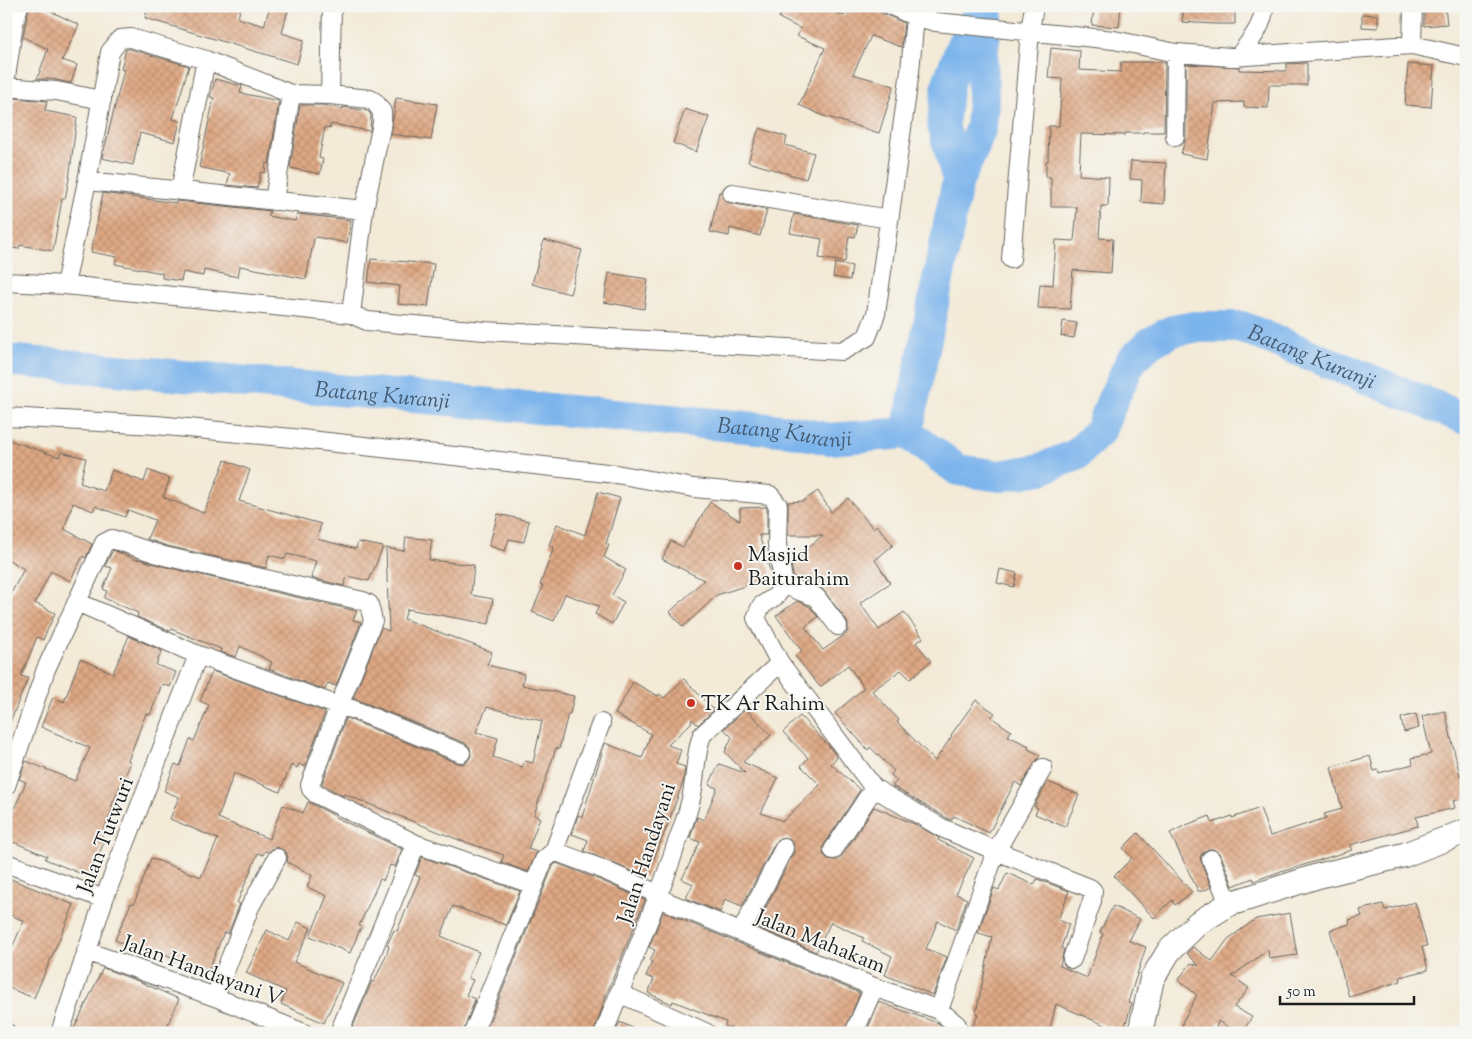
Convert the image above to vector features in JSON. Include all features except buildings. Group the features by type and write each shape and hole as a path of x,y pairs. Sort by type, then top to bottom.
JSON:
{"main road":[{"path":"1140,1033 1152,979 1169,951 1198,923 1230,904 1318,876 1404,855 1466,831"}],"street":[{"path":"6,77 14,23 19,6"},
{"path":"330,95 332,6"},
{"path":"892,6 915,11 936,22 1114,40 1176,53 1238,56 1412,45 1466,57"},
{"path":"1011,259 1023,31 1034,6"},
{"path":"1238,56 1255,35 1264,18 1264,6"},
{"path":"1412,45 1413,6"},
{"path":"6,282 66,285 351,314 367,321 485,331 842,350 867,337 876,314 910,71 915,11"},
{"path":"66,285 110,52 120,39 131,38 206,60 291,94 330,95 370,99 375,102 382,112 382,123 364,210 351,314"},
{"path":"1175,137 1176,53"},
{"path":"180,191 206,60"},
{"path":"6,87 56,91 102,100"},
{"path":"274,201 291,94"},
{"path":"87,181 364,210"},
{"path":"732,193 888,219"},
{"path":"6,417 156,425 292,438 616,474 694,488 770,495 778,505 777,545 784,585 776,596 761,606 756,618 780,663 874,788 942,828 1086,886 1093,891 1092,901 1072,959"},
{"path":"6,786 46,669 104,543 112,539 164,556 366,602 371,607 374,621 339,706 310,785 311,789 316,794 416,844 534,885"},
{"path":"784,585 816,597 838,626"},
{"path":"77,602 198,654 339,706 352,709 461,753"},
{"name":"Jalan Tutwuri","path":"60,1033 104,899 198,654"},
{"name":"Jalan Handayani","path":"604,1033 618,993 659,896 692,795 698,748 702,734 780,663"},
{"path":"473,1033 544,860 554,851 601,723"},
{"path":"939,1010 996,851 1043,768"},
{"path":"833,850 874,788"},
{"path":"339,1033 416,844"},
{"path":"741,932 784,848"},
{"name":"Jalan Mahakam","path":"554,851 597,867 741,932 874,987 939,1010 957,1025 959,1033"},
{"path":"215,997 250,907 277,858"},
{"path":"1211,859 1230,904"},
{"path":"6,863 104,899"},
{"name":"Jalan Handayani V","path":"86,951 215,997 304,1033"},
{"path":"854,1033 874,987"},
{"path":"618,993 707,1033"}],"waterway":[{"path":"907,433 958,180 981,127 983,100 982,57 988,6"},
{"path":"958,180 943,125 948,83 962,45 980,10"},
{"name":"Batang Kuranji","path":"6,360 791,431 829,439 907,433 958,470 1000,476 1041,469 1077,454 1100,431 1131,361 1150,343 1172,331 1195,327 1242,327 1466,419"}],"place":[{"name":"Masjid Baiturahim","path":"738,566"},
{"name":"TK Ar Rahim","path":"691,703"}]}
